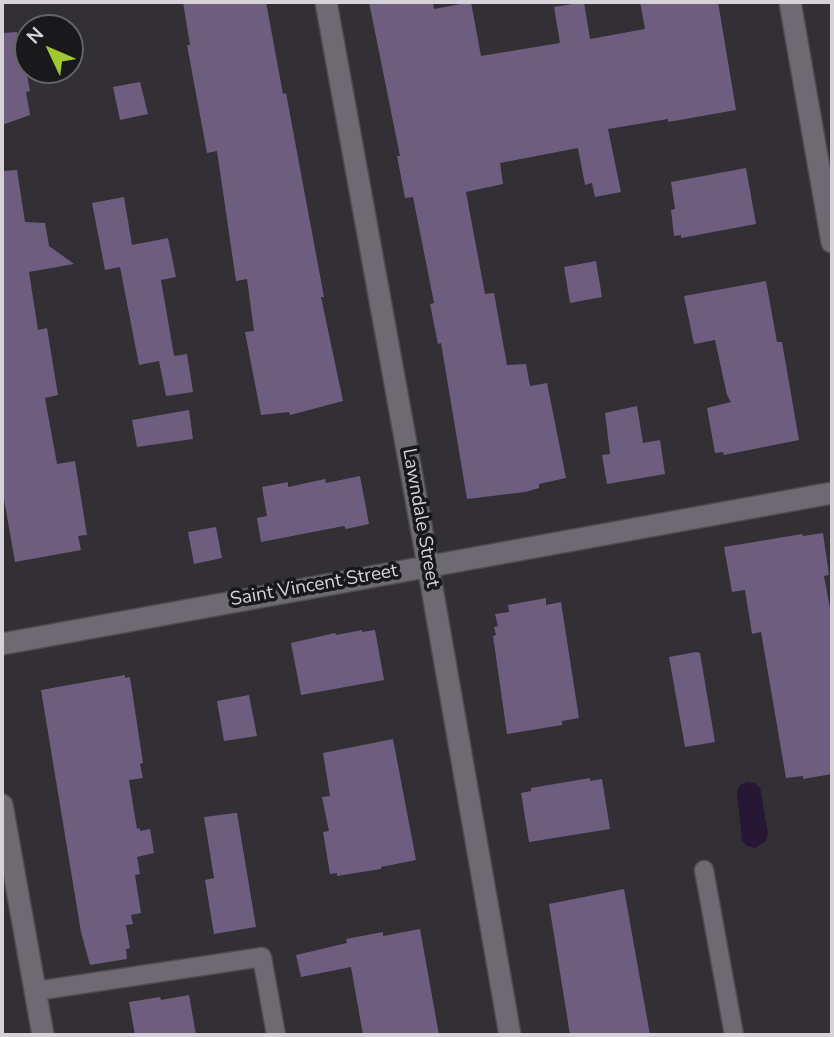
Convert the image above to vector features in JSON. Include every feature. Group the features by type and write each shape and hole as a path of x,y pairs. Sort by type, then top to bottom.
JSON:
{"street":[{"name":"Lawndale Street","path":"326,2 510,1035"},
{"path":"790,2 832,242"},
{"name":"Saint Vincent Street","path":"2,643 832,493"},
{"path":"2,806 43,1035"}],"lane":[{"path":"704,870 734,1035"},
{"path":"36,991 262,957 276,1035"}],"shaded area":[{"path":"747,782 760,787 768,834 766,841 755,848 742,841 737,792 740,785"}],"building":[{"path":"183,2 266,2 283,94 286,93 324,297 321,297 343,401 290,415 289,412 261,415 245,332 254,331 247,279 236,281 217,151 207,153 187,45 190,45"},
{"path":"369,2 433,2 434,9 471,2 481,56 560,43 554,7 584,2 590,39 645,29 640,2 718,2 736,110 608,129 621,192 595,197 592,183 585,185 578,148 500,163 503,184 466,192 485,294 494,293 507,365 526,364 530,386 547,383 566,478 539,484 539,488 525,492 467,499 441,343 438,344 430,304 434,303 413,197 405,198 397,156 400,156"},
{"path":"14,32 14,84 29,84 30,91 26,92 30,115 2,125 2,33"},
{"path":"140,82 148,114 120,120 113,87"},
{"path":"746,168 756,224 681,238 681,235 674,236 671,210 675,209 671,182"},
{"path":"17,170 25,222 45,223 49,246 74,264 29,272 38,330 47,328 58,395 45,398 57,464 75,461 87,535 78,536 81,550 15,562 2,488 2,171"},
{"path":"124,197 132,245 168,238 176,277 161,280 174,356 187,354 193,392 166,396 159,361 139,365 120,267 105,270 92,203"},
{"path":"596,261 602,297 570,303 564,267"},
{"path":"766,281 777,342 782,342 799,440 724,455 723,452 715,453 707,408 731,402 727,395 715,340 694,344 684,296"},
{"path":"637,406 643,443 660,440 665,474 607,484 602,455 610,454 605,413"},
{"path":"189,410 193,439 137,447 132,420"},
{"path":"360,476 369,524 346,529 344,526 261,542 257,518 267,516 262,487 288,482 288,487 325,479 326,483"},
{"path":"216,527 222,558 194,564 188,532"},
{"path":"823,533 829,575 824,576 832,619 832,774 803,779 803,776 786,778 761,632 752,634 745,590 732,592 724,547"},
{"path":"546,598 546,605 561,602 579,718 562,721 562,725 507,734 493,636 496,635 494,627 498,626 495,614 509,612 508,605"},
{"path":"375,630 384,680 301,695 291,643"},
{"path":"700,653 715,742 685,747 669,657"},
{"path":"125,675 125,678 130,677 143,763 140,764 143,778 129,780 137,829 150,829 154,853 137,857 140,874 135,875 141,913 131,915 133,924 126,925 130,948 126,949 127,959 90,965 81,932 41,690"},
{"path":"249,695 257,736 224,741 217,701"},
{"path":"393,739 416,860 381,869 337,876 337,873 330,874 323,832 329,831 322,797 330,796 323,753"},
{"path":"590,778 590,781 602,779 610,829 529,842 521,793 531,791 531,788"},
{"path":"237,813 256,927 214,934 205,880 214,878 204,817"},
{"path":"624,889 650,1035 570,1035 549,904"},
{"path":"420,929 439,1035 363,1035 351,967 301,977 296,955 347,943 346,939"},
{"path":"189,995 196,1035 135,1035 129,1002"}]}
